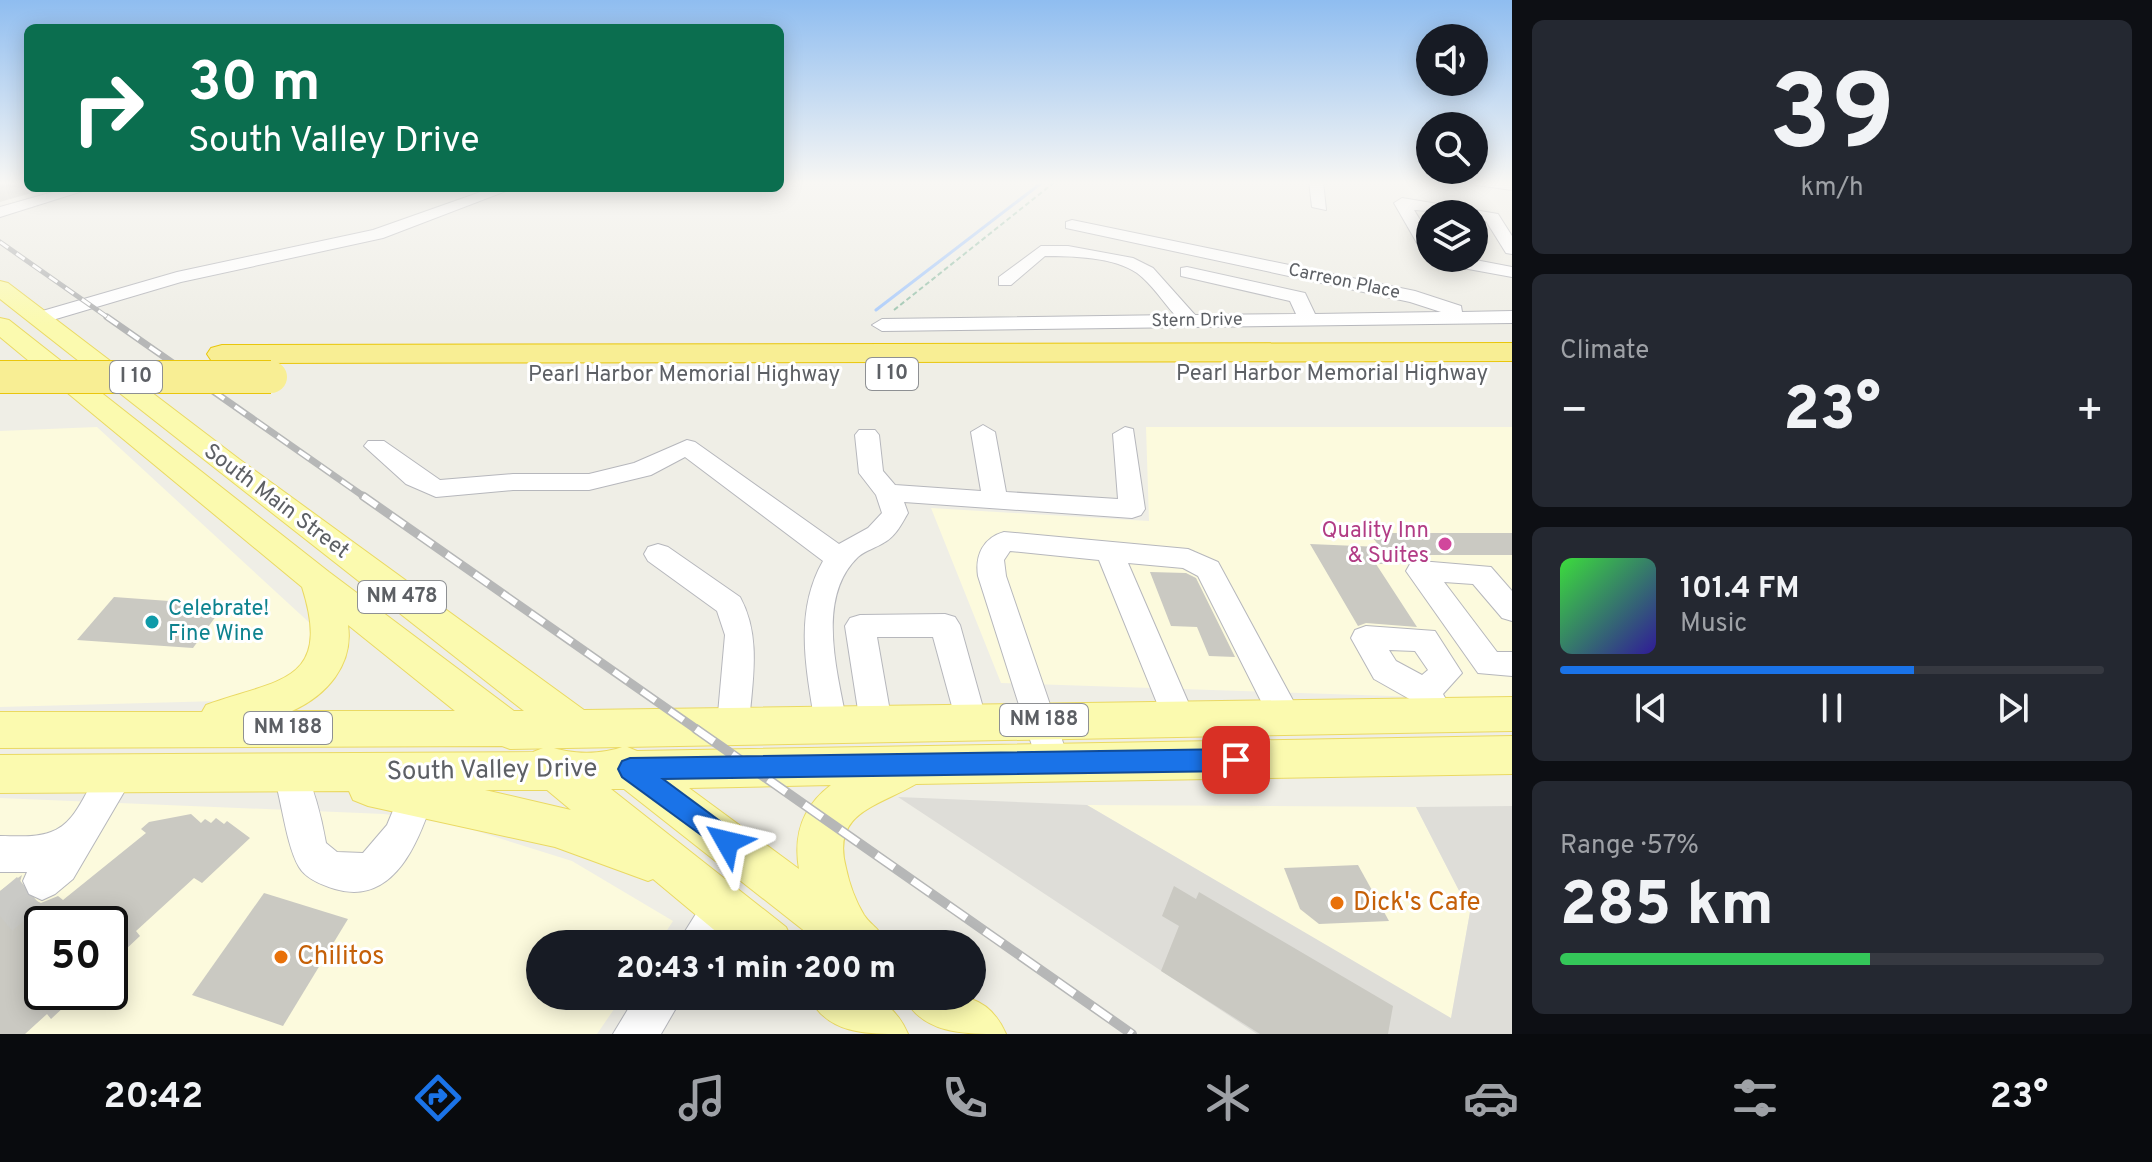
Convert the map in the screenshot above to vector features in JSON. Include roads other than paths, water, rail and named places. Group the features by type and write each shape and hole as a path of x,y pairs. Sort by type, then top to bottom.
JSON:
{"highway":[{"name":"Pearl Harbor Memorial Highway","path":"10,327 222,354 1512,352"},
{"name":"Pearl Harbor Memorial Highway","path":"0,377 1512,374"}],"main road":[{"name":"South Main Street","path":"0,288 10,327 317,581 504,726 752,930"},
{"name":"South Main Street","path":"10,327 228,466 842,930"},
{"path":"151,730 254,709 299,687 325,659 331,642 330,623 317,581"},
{"name":"South Valley Drive","path":"0,730 576,728 1286,717 1431,703 1512,714"},
{"name":"South Valley Drive","path":"0,774 555,771 1512,755"},
{"path":"850,930 818,860 819,832 825,818 847,797 913,765"},
{"path":"290,773 416,795 555,826 680,872"},
{"path":"851,1010 881,1034"},
{"path":"947,1010 979,1034"}],"street":[{"path":"10,327 177,277 390,229"},
{"name":"Carreon Place","path":"1092,229 1415,297 1472,317"},
{"path":"1500,229 1512,249"},
{"path":"1005,281 1041,251 1068,251 1133,263 1147,272 1190,321"},
{"path":"1488,268 1512,272"},
{"path":"1187,272 1298,297 1308,319"},
{"name":"Stern Drive","path":"882,325 1512,317"},
{"path":"983,432 995,500"},
{"path":"888,493 1132,509 1125,434"},
{"path":"831,724 821,657 821,609 826,575 849,549 883,534 895,513 888,493 871,473 867,435"},
{"path":"376,446 415,478 436,489 513,482 589,482 642,469 687,447 840,559"},
{"path":"1053,763 992,576 989,559 993,549 1004,541 1188,559 1208,569 1286,717"},
{"path":"1109,551 1179,718"},
{"path":"658,554 730,605 740,635 733,725"},
{"path":"1512,610 1481,574 1420,571 1489,664 1512,664"},
{"path":"876,723 860,626 945,625 971,722"},
{"path":"290,773 304,813 310,851 322,866 341,872 364,872 378,867 405,828 416,795"},
{"path":"0,854 34,855 71,844 83,834 117,775"},
{"path":"42,881 60,866 71,844"},
{"path":"707,930 723,907"},
{"path":"635,1034 652,1010"}],"waterway":[{"path":"876,310 981,229"}],"tunnel":[{"path":"0,916 42,881"}],"railway":[{"path":"0,242 110,319"},
{"path":"107,317 366,498"},
{"path":"363,496 699,731"},
{"path":"696,729 1132,1034"}],"place":[{"name":"Quality Inn & Suites","path":"1445,544"},
{"name":"Celebrate! Fine Wine","path":"152,622"},
{"name":"Dick's Cafe","path":"1337,903"},
{"name":"Chilitos","path":"281,957"}]}
